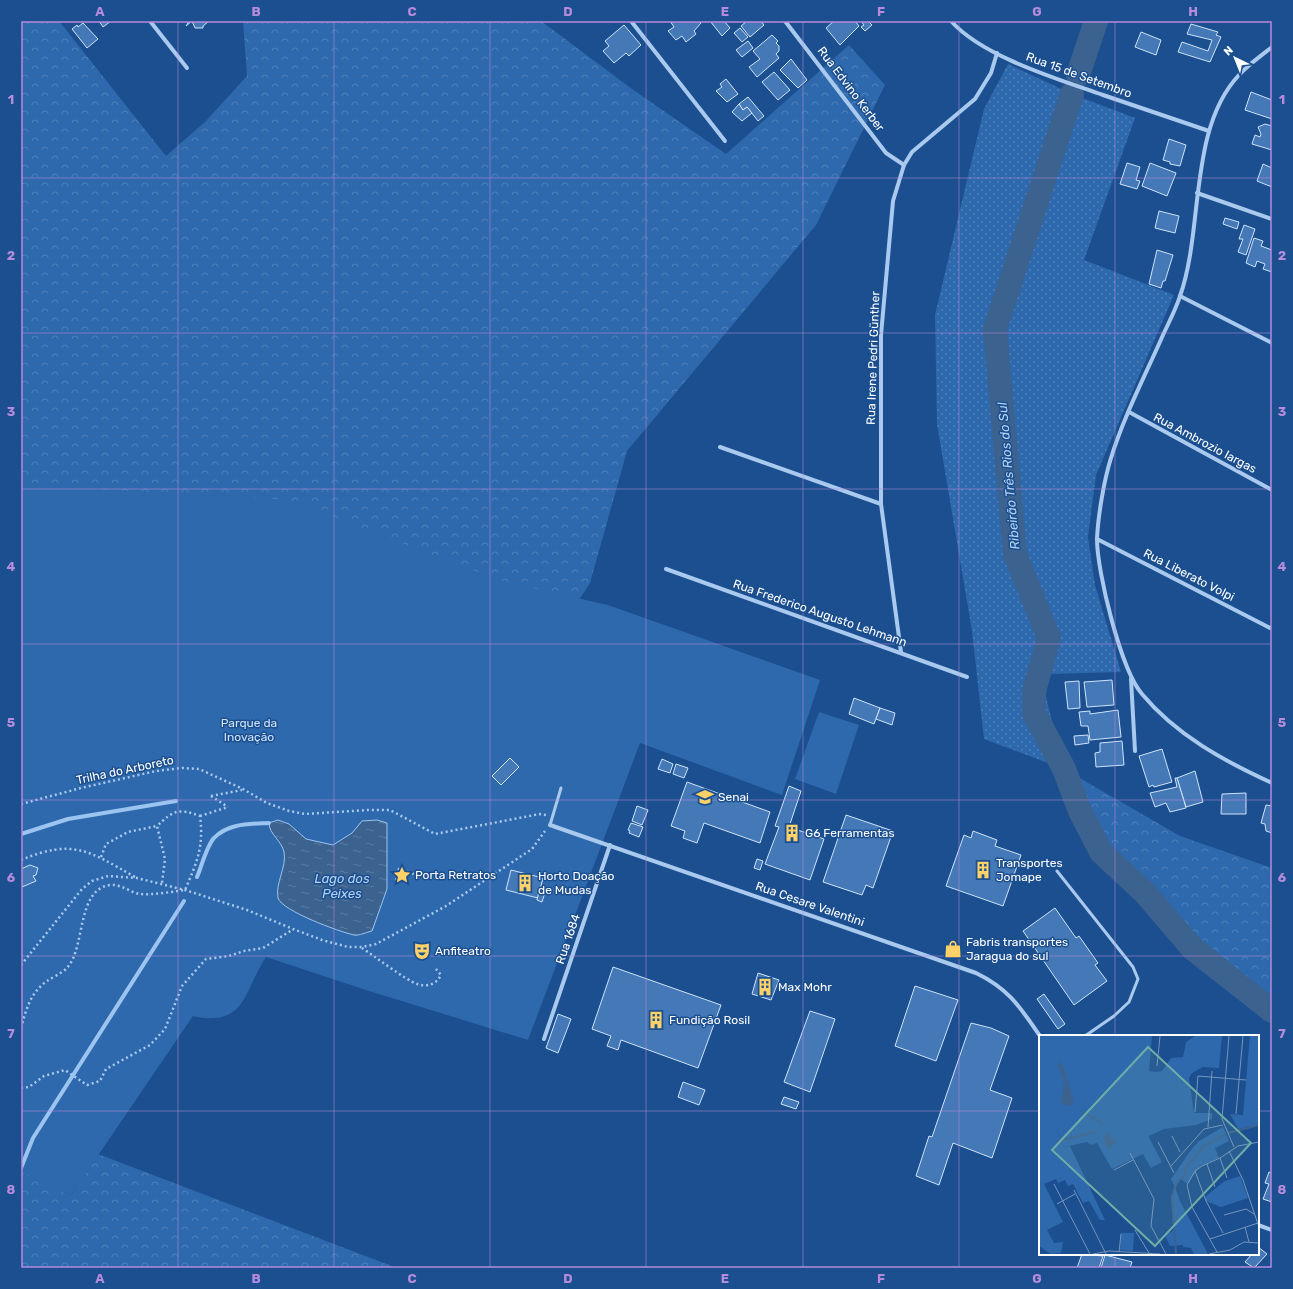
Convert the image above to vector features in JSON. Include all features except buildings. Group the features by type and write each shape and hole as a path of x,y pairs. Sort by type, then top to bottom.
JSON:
{"street":[{"path":"150,21 187,68"},
{"path":"631,21 725,141"},
{"name":"Rua Edvino Kerber","path":"785,21 886,153 904,165"},
{"name":"Rua 15 de Setembro","path":"951,21 976,42 997,54 1062,81 1209,131"},
{"path":"1135,751 1131,679 1119,644 1106,594 1097,539 1104,488 1111,459 1129,412 1180,296 1193,247 1197,193 1209,131 1221,102 1238,75 1272,47"},
{"name":"Rua Irene Pedri Günther","path":"901,652 881,504 881,335 893,201 904,165 912,152 975,99 991,73 997,54"},
{"path":"1197,193 1272,219"},
{"path":"1180,296 1272,343"},
{"name":"Rua Ambrozio Iargas","path":"1129,412 1272,490"},
{"path":"720,447 881,504"},
{"name":"Rua Liberato Volpi","path":"1097,539 1272,629"},
{"name":"Rua Frederico Augusto Lehmann","path":"666,569 967,676"},
{"path":"1131,679 1142,694 1184,734 1240,769 1272,783"},
{"name":"Rua Cesare Valentini","path":"550,825 976,973 992,980 1008,992 1039,1035"},
{"name":"Rua 1684","path":"544,1039 610,846"},
{"path":"1259,1225 1272,1230"}],"lane":[{"path":"550,825 561,788"},
{"path":"1057,872 1134,967 1138,979 1129,1002 1114,1016 1086,1035"}],"path":[{"name":"Trilha do Arboreto","path":"21,804 81,788 182,768 199,769 243,789 267,803 305,814 390,810 436,834 540,814 553,816"},
{"path":"100,857 106,844 128,832 157,826 168,815 185,811 200,816 228,807 211,796 243,789"},
{"path":"185,890 196,863 203,835 200,816"},
{"path":"21,964 82,889 92,881 108,876 137,878 162,883 247,910 293,929 348,947 362,947 376,944 446,906 532,848 550,825"},
{"path":"157,826 165,859 162,883"},
{"path":"21,860 58,848 87,851 137,878"},
{"path":"396,880 400,869 417,875"},
{"path":"21,1028 29,1000 35,991 67,968 72,959 83,925 87,905 94,894 110,885 128,889 138,894 185,890"},
{"path":"21,1088 29,1087 44,1076 65,1070 87,1085 100,1081 106,1069 150,1045 165,1029 182,986 206,959 229,956 244,950 263,948 293,929"},
{"path":"362,947 416,984 430,985 438,981 441,975 436,969"}],"green space":[{"path":"21,21 59,21 166,156 205,122 247,76 243,21 541,21 632,89 726,154 849,45 885,85 816,225 627,451 590,583 532,672 21,803"},
{"path":"1008,64 1072,94 1135,118 1084,260 1174,295 1096,475 1088,537 1095,585 1121,672 1047,674 1046,697 1064,769 984,739 972,631 937,424 935,315 984,109"},
{"name":"Parque da Inovação","path":"21,485 289,500 501,581 608,605 820,680 782,795 640,743 528,1040 369,991 266,957 247,993 234,1011 224,1016 210,1018 193,1016 71,1195 21,1172"},
{"path":"819,712 859,725 836,794 795,779"},
{"path":"1064,769 1180,836 1272,868 1272,1011 1192,948 1145,893 1101,852 1080,811"},
{"path":"98,1154 397,1268 21,1268 21,1171 71,1195"}],"water":[{"name":"Lago dos Peixes","path":"278,820 289,824 306,839 333,845 352,833 362,821 377,820 387,823 387,889 372,931 356,935 347,933 300,915 282,903 278,898 278,887 284,863 284,852 281,844 271,831 269,823"}],"waterway":[{"name":"Ribeirão Três Rios do Sul","path":"1078,75 1096,21"},
{"name":"Ribeirão Três Rios do Sul","path":"1072,94 995,329 1015,554 1049,638 1034,691 1034,713 1064,769 1080,811 1101,852 1145,893 1192,948 1272,1011"},
{"path":"21,834 68,819 176,801"},
{"path":"197,877 211,841 220,833 226,829 240,825 269,823"},
{"path":"21,1168 33,1138 184,901"}],"place":[{"name":"Senai","path":"705,797"},
{"name":"G6 Ferramentas","path":"792,833"},
{"name":"Transportes Jomape","path":"983,870"},
{"name":"Porta Retratos","path":"402,875"},
{"name":"Horto Doação de Mudas","path":"525,883"},
{"name":"Fabris transportes Jaragua do sul","path":"953,949"},
{"name":"Anfiteatro","path":"422,951"},
{"name":"Max Mohr","path":"765,987"},
{"name":"Fundição Rosil","path":"656,1020"}]}
